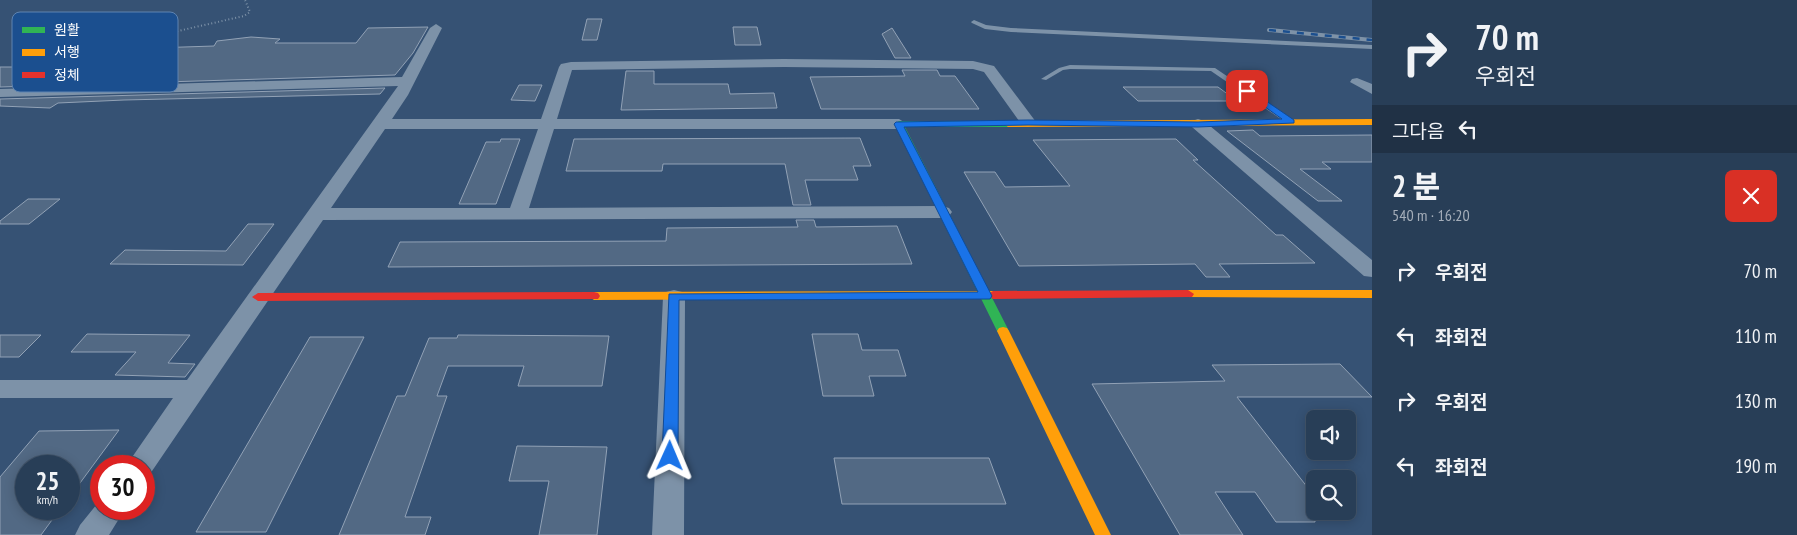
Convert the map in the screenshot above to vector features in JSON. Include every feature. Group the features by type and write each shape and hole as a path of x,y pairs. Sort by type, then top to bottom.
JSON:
{"street":[{"path":"148,455 380,124 408,81 436,28"},
{"path":"518,213 566,67 580,64 963,64 982,66 989,69 1028,122"},
{"path":"178,88 408,81"},
{"path":"1357,82 1372,90"},
{"path":"0,93 42,92"},
{"path":"380,124 899,124 1028,122 1198,124 1372,122"},
{"path":"899,124 1103,535"},
{"path":"1198,124 1372,271"},
{"path":"317,214 942,212"},
{"path":"258,297 1372,294"},
{"path":"668,535 674,297"},
{"path":"0,389 193,389"},
{"path":"92,535 102,520"}],"lane":[{"path":"974,22 985,27 1011,30 1372,47"},
{"path":"1044,78 1061,69 1070,67 1213,69 1291,122"}],"path":[{"path":"178,31 244,16 250,12 245,0"}],"building":[{"path":"587,19 602,19 597,40 582,40"},
{"path":"428,27 413,53 395,75 178,82 178,47 214,46 217,41 251,37 280,39 275,43 356,43 368,28"},
{"path":"733,27 757,27 761,45 735,45"},
{"path":"892,28 911,58 895,58 882,34"},
{"path":"0,67 12,67 12,87 0,87"},
{"path":"902,70 937,70 940,76 955,76 979,109 821,109 810,77 905,76"},
{"path":"626,71 654,71 654,84 728,84 730,94 774,93 777,108 621,110"},
{"path":"519,85 542,85 535,101 511,100"},
{"path":"1123,87 1218,87 1237,101 1138,101"},
{"path":"385,88 380,94 124,100 58,103 50,108 0,106 0,99"},
{"path":"1253,130 1260,136 1372,135 1372,162 1322,162 1331,169 1300,169 1342,201 1318,201 1227,131"},
{"path":"860,138 871,166 853,166 858,180 805,180 811,205 793,205 785,164 663,164 662,171 566,171 574,139"},
{"path":"501,139 520,139 496,204 459,204 486,142 500,142"},
{"path":"1176,139 1198,160 1193,160 1276,235 1283,235 1315,263 1219,264 1230,277 1206,277 1195,264 1019,266 964,172 995,172 1005,187 1070,186 1033,140"},
{"path":"28,199 60,199 29,224 0,224 0,221"},
{"path":"796,220 814,220 816,227 897,226 912,264 388,267 400,242 666,241 667,228 798,227"},
{"path":"248,224 274,224 243,265 110,264 125,250 226,251"},
{"path":"87,334 190,335 168,363 195,364 185,377 115,375 136,352 71,352"},
{"path":"812,334 858,334 862,350 898,350 906,376 869,376 874,396 823,396"},
{"path":"0,335 41,335 19,357 0,357"},
{"path":"458,335 609,336 602,386 518,386 524,366 448,366 437,396 447,396 405,517 431,517 425,535 339,535 397,396 405,396 429,338 457,338"},
{"path":"310,337 364,337 266,532 196,532"},
{"path":"1340,364 1372,397 1237,397 1306,485 1306,520 1315,520 1315,522 1276,522 1255,492 1215,492 1243,535 1180,535 1092,384 1225,381 1212,365"},
{"path":"119,430 101,455 90,455 90,469 80,483 80,455 19,455 39,431"},
{"path":"517,446 607,447 597,535 539,535 549,481 509,481"},
{"path":"834,458 989,458 1006,504 842,504"},
{"path":"15,459 15,520 52,520 41,535 0,535 0,477"}],"railway":[{"path":"1269,30 1372,40"}],"traffic: fast":[{"path":"1003,331 899,124 1008,124"}],"traffic: slow":[{"path":"1008,124 1372,122"},
{"path":"1188,294 1372,294"},
{"path":"594,296 993,295"},
{"path":"1003,331 1103,535"}],"traffic: jam":[{"path":"993,295 1188,294"},
{"path":"258,297 594,296"}],"route":[{"path":"670,456 674,297 986,296 899,124 1028,122 1198,124 1291,122 1247,91"}]}
